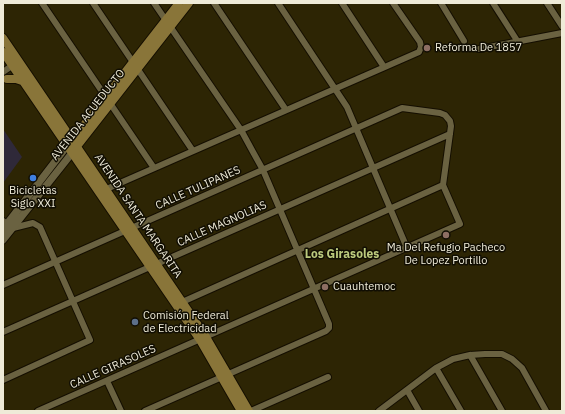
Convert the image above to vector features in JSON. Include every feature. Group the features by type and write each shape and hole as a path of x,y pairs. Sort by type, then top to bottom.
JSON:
{"main road":[{"name":"AVENIDA ACUEDUCTO","path":"168,24 179,3"},
{"name":"AVENIDA ACUEDUCTO","path":"72,146 168,24 189,3"},
{"name":"AVENIDA SANTA MARGARITA","path":"3,38 20,71 203,338 225,376 250,411"},
{"name":"AVENIDA SANTA MARGARITA","path":"3,52 16,63"},
{"name":"AVENIDA SANTA MARGARITA","path":"20,71 22,81 72,146"},
{"path":"5,81 16,79 22,81"},
{"name":"AVENIDA SANTA MARGARITA","path":"225,376 241,411"}],"street":[{"path":"42,3 154,168"},
{"path":"93,3 193,151"},
{"path":"145,411 326,331 329,328 329,324 263,170 241,130 154,3"},
{"path":"214,3 286,110"},
{"path":"278,3 347,107 408,248"},
{"path":"342,3 384,67"},
{"path":"103,191 419,52 422,47 420,42 393,3"},
{"path":"441,3 464,41"},
{"path":"493,3 518,42"},
{"path":"547,3 562,26"},
{"path":"479,49 562,33"},
{"path":"3,72 16,63"},
{"path":"5,81 20,71"},
{"name":"CALLE TULIPANES","path":"3,285 402,108 445,115 450,123 450,134"},
{"path":"179,303 443,185 450,134"},
{"name":"CALLE MAGNOLIAS","path":"3,332 450,134"},
{"name":"AVENIDA ACUEDUCTO","path":"4,237 6,225 72,146"},
{"name":"CALLE GIRASOLES","path":"38,411 460,224 443,185"},
{"path":"3,380 90,340 40,227 33,223 6,225"},
{"path":"379,411 436,368 453,359 470,355 502,354 512,359 522,368 546,411"},
{"path":"470,355 502,411"},
{"path":"436,368 461,411"},
{"path":"250,411 328,377"},
{"path":"107,381 121,411"},
{"path":"407,390 419,411"}],"shaded area":[{"path":"3,129 22,157 3,183"}],"place":[{"name":"Reforma De 1857","path":"427,48"},
{"name":"Bicicletas Siglo XXI","path":"33,178"},
{"name":"Ma Del Refugio Pacheco De Lopez Portillo","path":"446,235"},
{"name":"Cuauhtemoc","path":"325,287"},
{"name":"Comisión Federal de Electricidad","path":"135,322"}],"district":[{"name":"Los Girasoles","path":"342,255"}]}
